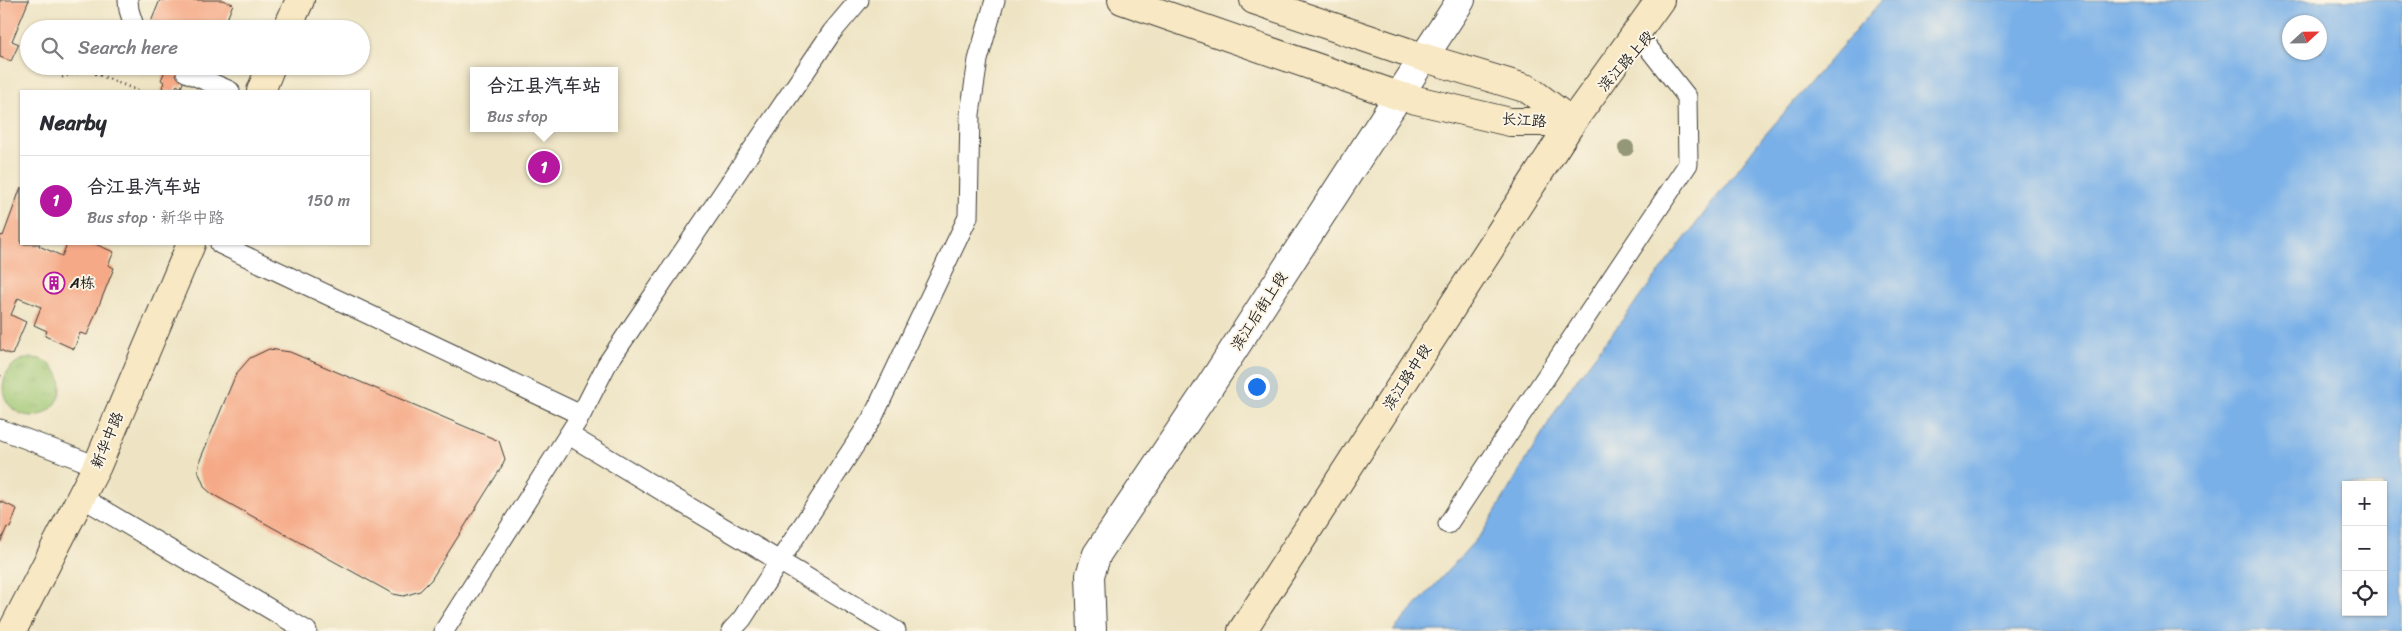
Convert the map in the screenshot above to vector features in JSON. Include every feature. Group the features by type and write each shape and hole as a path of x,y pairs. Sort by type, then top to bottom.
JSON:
{"main road":[{"path":"291,20 300,0"},
{"name":"长江路","path":"1122,0 1399,96 1510,122 1572,122"},
{"name":"长江路","path":"1254,0 1425,58 1528,89 1572,122"},
{"name":"滨江路上段","path":"1572,122 1660,0"},
{"name":"滨江路上段","path":"1572,122 1681,0"},
{"path":"261,90 267,75"},
{"name":"滨江路中段","path":"1242,631 1572,122"},
{"name":"新华中路","path":"12,631 97,466 191,245"}],"street":[{"name":"滨江后街上段","path":"1092,631 1090,575 1097,554 1425,58 1461,0"},
{"name":"滨江路上段","path":"1572,122 1650,0"}],"lane":[{"path":"128,0 132,20"},
{"path":"444,631 569,435 607,364 832,32 860,0"},
{"path":"731,631 742,619 873,417 968,216 970,114 978,60 995,0"},
{"path":"1448,524 1688,164 1688,97 1643,41"},
{"path":"193,75 228,90"},
{"path":"222,245 581,415"},
{"path":"0,429 97,466"},
{"path":"569,435 896,631"},
{"path":"81,497 307,631"}],"path":[{"path":"62,77 69,75"},
{"path":"100,75 137,90"},
{"path":"0,376 4,378"}],"green space":[{"path":"32,358 48,363 56,371 61,387 56,403 48,411 32,416 16,411 8,403 3,387 8,371 16,363"}],"water":[{"path":"1882,0 2402,0 2402,631 1393,631 1483,532 1567,392 1758,143"}],"building":[{"path":"0,0 29,0 12,41 19,44 11,61 0,57"},
{"path":"160,0 222,0 233,4 227,20 152,20"},
{"path":"163,75 186,75 181,88 177,85 174,90 161,90 164,82 161,80"},
{"name":"A栋","path":"20,190 20,245 40,245 62,256 67,245 97,245 114,252 108,265 114,268 87,335 80,333 74,349 45,336 47,331 34,325 41,307 18,298 11,315 26,322 12,355 0,350 0,235 3,236"},
{"path":"269,349 290,352 499,441 505,459 501,468 431,580 420,591 404,596 393,594 212,494 205,488 198,471 200,460 236,374 250,358"},
{"path":"0,501 17,509 10,528 7,527 0,543"}],"place":[{"name":"合江县汽车站","path":"544,167"},
{"name":"A栋","path":"54,283"}]}
